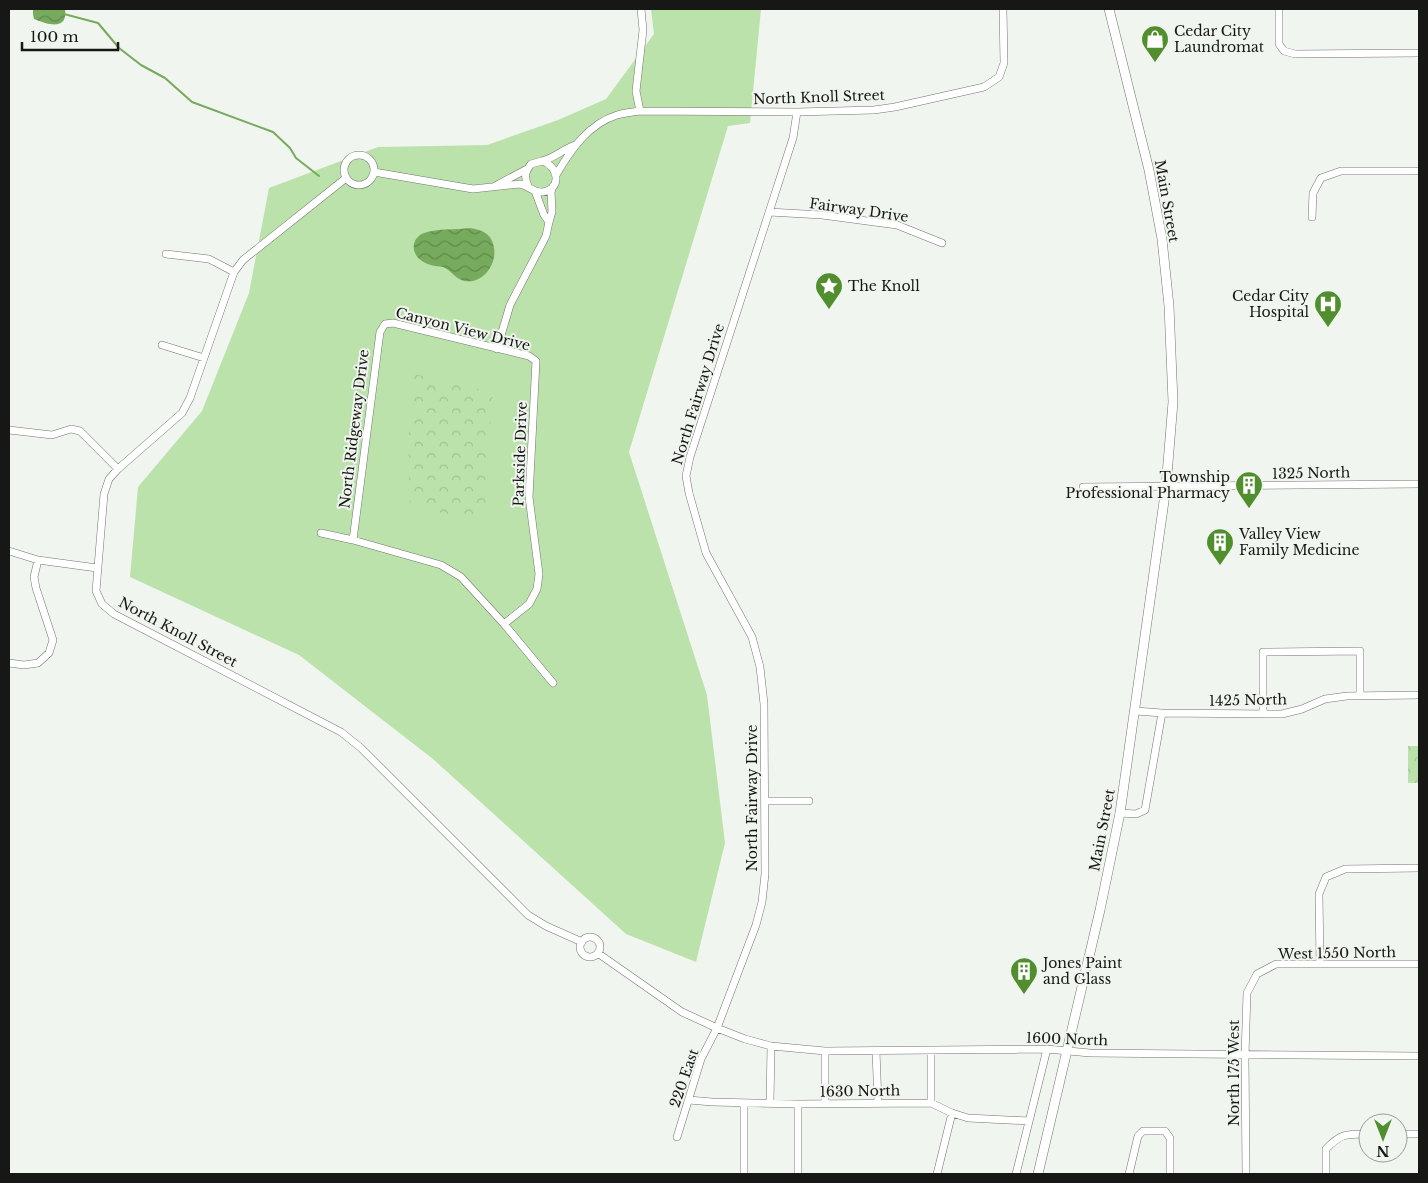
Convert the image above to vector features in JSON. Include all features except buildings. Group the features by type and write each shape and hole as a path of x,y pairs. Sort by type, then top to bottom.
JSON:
{"main road":[{"name":"Main Street","path":"1038,1174 1100,910 1120,813 1166,486 1173,402 1169,306 1162,239 1149,170 1109,9"}],"street":[{"path":"640,111 636,91 644,30 641,9"},
{"name":"North Knoll Street","path":"497,348 510,305 546,236 552,212 552,192 556,175 575,145 596,126 616,115 640,111 797,112 895,108 984,87 999,77 1004,64 1003,9"},
{"path":"1278,9 1279,44 1284,51 1295,54 1419,53"},
{"name":"North Fairway Drive","path":"717,1028 756,925 762,902 765,874 764,704 760,667 752,637 706,552 686,476 690,457 793,138 797,112"},
{"name":"North Knoll Street","path":"494,186 526,170 531,164 551,159 566,148 575,145"},
{"path":"354,156 366,157 371,160 374,172 368,183 356,186 346,178 344,168 346,163 354,156"},
{"path":"542,161 552,166 556,175"},
{"path":"526,170 525,180 528,186 535,191 544,215 549,222"},
{"path":"1312,217 1313,193 1322,178 1341,170 1419,170"},
{"name":"North Knoll Street","path":"374,172 473,189 494,186 528,186"},
{"name":"North Knoll Street","path":"346,178 243,260 234,272 190,398 182,413 109,479 104,494 96,591 102,604 114,614 341,732 361,748 528,915 546,926 582,942"},
{"path":"535,191 546,191 554,185"},
{"name":"Fairway Drive","path":"770,212 822,215 897,225 942,243"},
{"path":"166,254 209,259 234,272"},
{"name":"Canyon View Drive","path":"385,324 393,322 529,356 536,361"},
{"name":"North Ridgeway Drive","path":"353,540 380,332 385,324"},
{"path":"162,345 204,358"},
{"name":"Parkside Drive","path":"504,624 529,604 537,589 539,574 529,496 536,361"},
{"path":"9,430 52,435 71,429 80,431 118,469"},
{"name":"1325 North","path":"1083,487 1419,484"},
{"path":"320,533 353,540 441,565 461,577 504,624 553,684"},
{"path":"9,551 38,560 97,568"},
{"path":"9,663 24,665 38,663 49,653 53,640 34,577 38,560"},
{"path":"1263,714 1263,652 1360,651 1360,695"},
{"name":"1425 North","path":"1136,710 1162,713 1282,714 1302,709 1325,698 1360,695 1419,694"},
{"path":"1120,813 1136,814 1145,810 1162,713"},
{"path":"765,802 809,801"},
{"path":"1320,964 1319,894 1326,877 1345,869 1419,868"},
{"name":"North Knoll Street","path":"587,938 596,939 601,947 599,954 593,957 586,957 581,952 580,945 582,942 587,938"},
{"name":"North Knoll Street","path":"599,954 682,1012 717,1028"},
{"name":"West 1550 North","path":"1257,974 1276,964 1419,964"},
{"name":"North 175 West","path":"1246,1174 1245,1056 1247,993 1257,974"},
{"name":"1600 North","path":"717,1028 745,1039 771,1046 824,1050 1047,1050 1245,1056 1419,1056"},
{"name":"220 East","path":"677,1137 701,1059 717,1028"},
{"path":"770,1103 771,1046"},
{"path":"824,1050 825,1104"},
{"path":"1016,1174 1047,1050"},
{"path":"876,1051 878,1103"},
{"path":"931,1051 931,1103"},
{"name":"1630 North","path":"689,1100 798,1104 931,1103 968,1118 1029,1121"},
{"path":"744,1103 744,1174"},
{"path":"798,1104 798,1174"},
{"path":"937,1174 952,1113"},
{"path":"1129,1174 1138,1136 1143,1131 1165,1131 1170,1138 1170,1174"},
{"path":"1326,1173 1326,1149 1335,1139 1347,1134 1358,1134"}],"green space":[{"path":"651,9 761,9 750,123 728,126 629,452 707,695 725,843 696,962 626,934 433,759 299,655 130,577 138,487 202,411 249,293 269,188 378,147 487,145 558,120 606,99 654,34"},
{"path":"414,374 483,390 493,390 486,516 469,519 410,506 408,442"},
{"path":"1408,746 1419,746 1419,783 1408,783"}],"water":[{"path":"33,9 65,9 65,16 60,24 45,23 34,19"},
{"path":"470,228 479,230 489,236 494,248 491,266 478,279 472,281 462,280 443,267 425,263 415,253 415,242 422,234 435,230"}],"waterway":[{"path":"64,14 98,23 119,48 141,65 165,78 192,102 273,132 290,148 296,158 319,176"}],"place":[{"name":"Cedar City Laundromat","path":"1155,63"},
{"name":"The Knoll","path":"829,310"},
{"name":"Cedar City Hospital","path":"1328,328"},
{"name":"Township Professional Pharmacy","path":"1249,509"},
{"name":"Valley View Family Medicine","path":"1220,566"},
{"name":"Jones Paint and Glass","path":"1024,995"}]}
